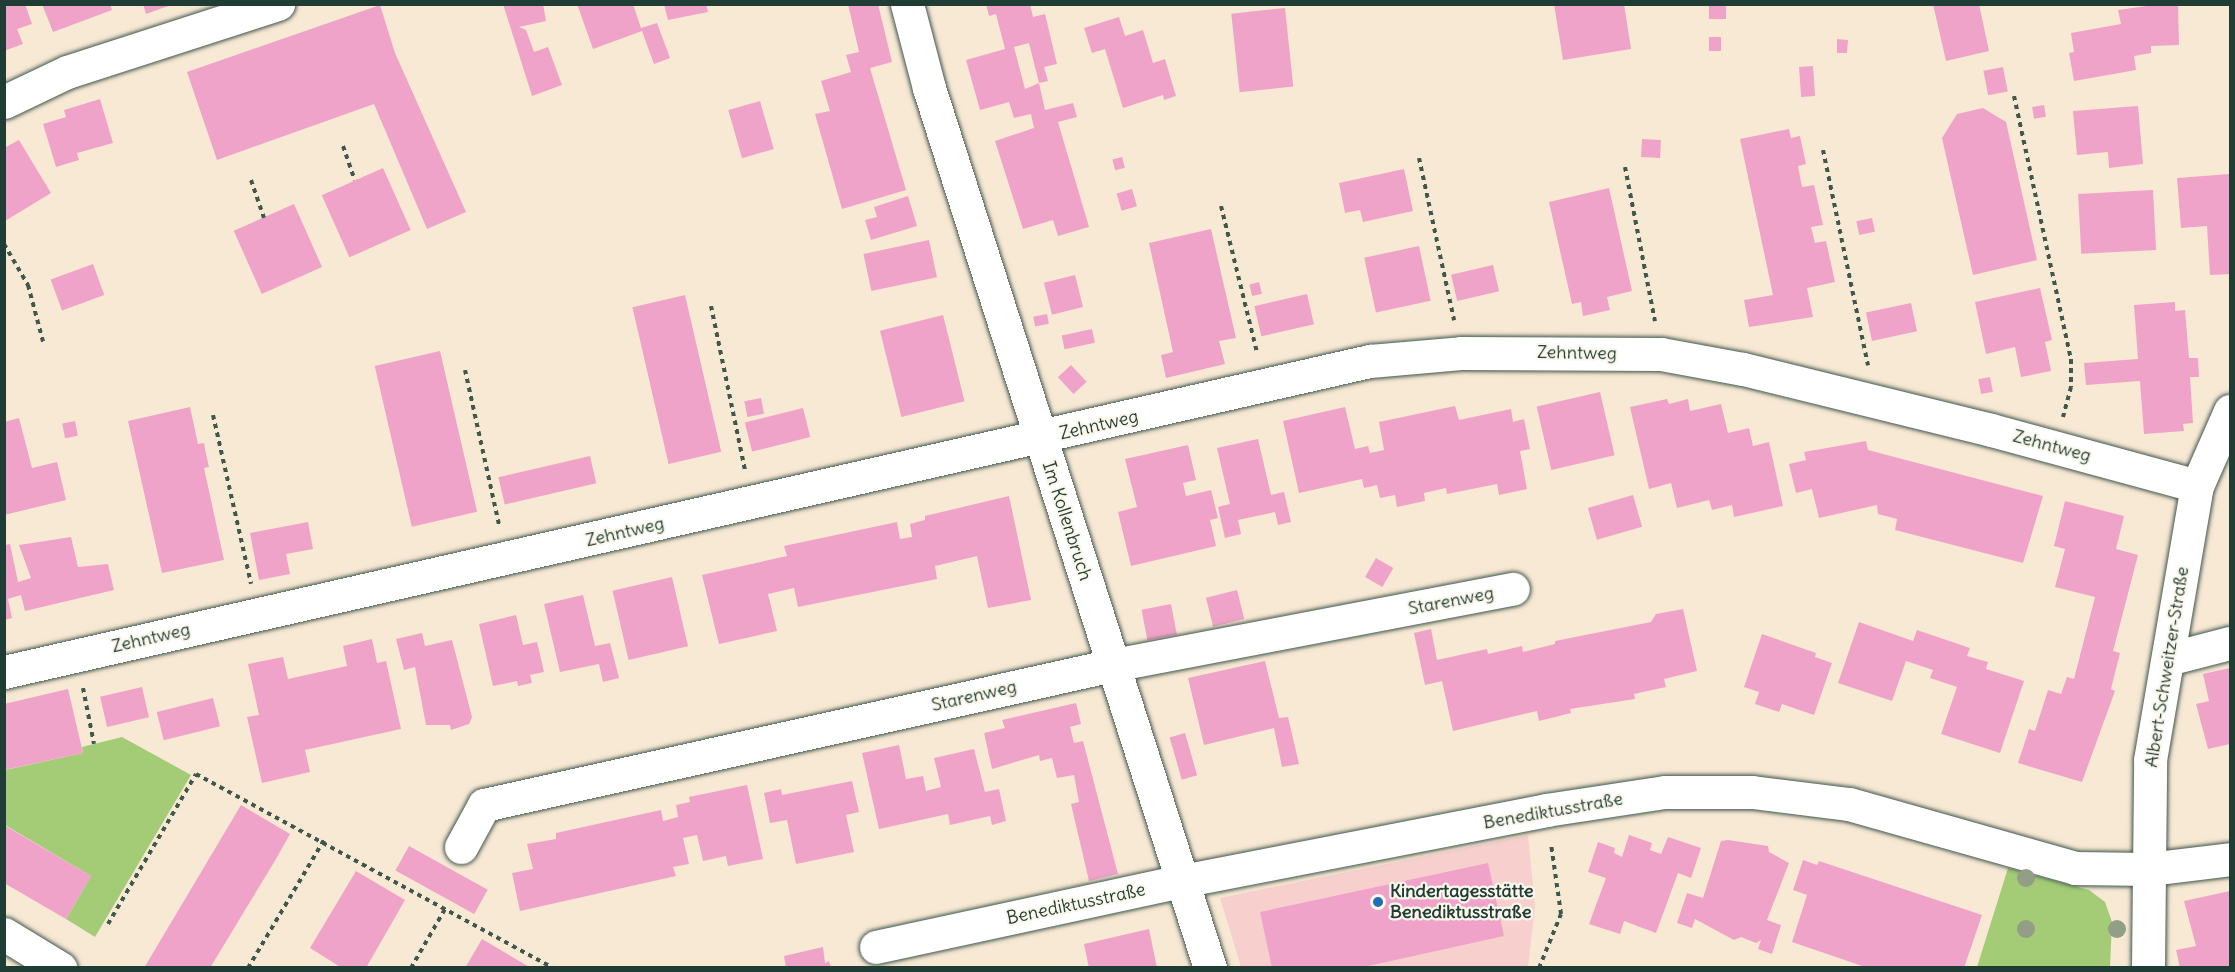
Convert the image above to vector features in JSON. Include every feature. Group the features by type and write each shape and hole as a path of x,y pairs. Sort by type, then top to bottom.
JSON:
{"street":[{"path":"4,102 67,72 278,4"},
{"name":"Im Kollenbruch","path":"907,4 929,88 1210,968"},
{"name":"Zehntweg","path":"4,672 1041,439 1370,361 1461,353 1661,354 1743,369 1875,401 2197,486"},
{"name":"Albert-Schweitzer-Straße","path":"2148,968 2150,760 2197,486 2230,411"},
{"name":"Starenweg","path":"461,846 484,805 1113,665 1513,589"},
{"path":"2168,658 2230,643"},
{"name":"Benediktusstraße","path":"876,947 1182,881 1546,810 1665,792 1752,792 1849,804 2075,868 2149,869 2230,859"},
{"path":"4,934 60,968"}],"path":[{"path":"2014,96 2071,359 2072,387 2054,447"},
{"path":"343,146 355,180"},
{"path":"1823,150 1875,401"},
{"path":"1419,158 1461,353"},
{"path":"1625,167 1661,354"},
{"path":"251,180 264,218"},
{"path":"1221,206 1265,386"},
{"path":"4,244 28,285 44,345"},
{"path":"711,306 752,503"},
{"path":"465,370 506,558"},
{"path":"213,414 258,614"},
{"path":"77,654 94,744"},
{"path":"108,924 196,774 324,840 554,968"},
{"path":"1539,968 1561,914 1546,810"},
{"path":"248,968 324,840"},
{"path":"411,968 445,909"}],"shaded area":[{"name":"Kindertagesstätte Benediktusstraße","path":"1528,835 1535,906 1528,967 1241,967 1220,898"}],"green space":[{"path":"122,737 191,775 95,937 66,919 91,876 5,825 5,770 83,753 82,747"},
{"path":"2008,868 2089,890 2105,902 2112,922 2110,967 1977,967"}],"building":[{"path":"4,4 25,4 32,24 17,29 23,44 4,51"},
{"path":"42,4 110,4 112,10 53,32"},
{"path":"143,4 171,4 171,5 146,14"},
{"path":"503,4 543,4 546,21 519,27 526,30 534,52 548,47 562,85 532,96"},
{"path":"577,4 633,4 641,28 657,23 670,58 654,64 642,31 593,49"},
{"path":"664,4 706,4 708,12 668,20"},
{"path":"848,4 878,4 892,62 870,68 906,190 842,209 815,114 830,111 821,81 851,72 846,55 859,52"},
{"path":"986,4 1030,4 1033,17 1045,14 1057,64 1044,67 1048,81 1039,83 1045,110 1073,103 1077,117 1058,122 1089,227 1058,236 1053,220 1023,229 995,141 1034,128 1031,114 1014,118 1009,102 980,110 966,60 1005,49 996,14 989,16","holes":["1029,43 1039,83 1025,89 1014,47"]},
{"path":"1554,4 1624,4 1631,49 1563,60"},
{"path":"1709,4 1726,4 1726,19 1709,19"},
{"path":"1933,4 1979,4 1989,51 1946,61"},
{"path":"2178,4 2179,45 2151,46 2151,53 2134,56 2136,70 2074,81 2069,53 2074,52 2071,33 2121,24 2118,10"},
{"path":"380,5 395,53 466,212 427,229 374,104 217,160 187,72"},
{"path":"1285,8 1293,87 1240,92 1231,14"},
{"path":"1119,17 1125,36 1143,30 1153,63 1165,59 1176,96 1164,100 1163,95 1123,108 1105,49 1092,53 1084,28"},
{"path":"1709,37 1721,37 1721,51 1709,51"},
{"path":"1837,39 1848,40 1847,53 1837,53"},
{"path":"1813,66 1815,96 1801,97 1799,67"},
{"path":"2003,67 2008,92 1988,95 1983,71"},
{"path":"100,99 113,143 77,153 79,160 56,167 43,124 66,117 64,110"},
{"path":"760,101 774,149 742,158 728,110"},
{"path":"2044,105 2046,117 2034,119 2032,107"},
{"path":"2138,106 2143,164 2109,168 2108,152 2077,155 2073,111"},
{"path":"1983,108 2006,122 2037,260 1973,275 1942,138 1957,114"},
{"path":"1789,129 1791,138 1800,136 1806,164 1798,166 1802,187 1814,185 1823,225 1811,227 1815,243 1826,241 1835,282 1807,288 1813,317 1749,327 1744,300 1773,295 1740,139"},
{"path":"1642,139 1661,140 1660,158 1641,157"},
{"path":"19,140 51,193 5,221 4,148"},
{"path":"1122,157 1125,168 1115,170 1112,160"},
{"path":"383,168 411,230 349,257 322,195"},
{"path":"1404,169 1413,211 1363,222 1360,210 1345,213 1339,183"},
{"path":"2230,174 2230,274 2210,275 2207,226 2181,228 2177,178"},
{"path":"1609,188 1632,291 1607,297 1610,310 1583,316 1581,302 1572,304 1549,202"},
{"path":"1132,189 1137,206 1122,211 1117,193"},
{"path":"2153,190 2156,250 2081,254 2078,194"},
{"path":"908,196 917,226 871,240 865,220 877,217 874,207"},
{"path":"294,204 322,267 262,294 234,231"},
{"path":"1872,218 1875,232 1859,235 1856,221"},
{"path":"1211,229 1236,338 1219,341 1225,364 1166,378 1161,355 1173,352 1149,243"},
{"path":"929,240 937,277 871,291 863,254"},
{"path":"1419,246 1431,301 1376,312 1364,258"},
{"path":"93,264 104,295 62,310 51,279"},
{"path":"1493,265 1499,291 1457,301 1451,275"},
{"path":"1075,275 1083,307 1052,315 1044,283"},
{"path":"1259,282 1262,294 1252,296 1249,284"},
{"path":"2040,288 2052,340 2045,342 2051,371 2021,377 2015,347 1986,354 1975,302"},
{"path":"1307,294 1314,324 1261,336 1254,306"},
{"path":"685,295 721,452 669,464 632,307"},
{"path":"2175,302 2175,311 2185,310 2189,358 2198,358 2199,377 2190,377 2193,423 2183,424 2184,431 2144,434 2140,381 2086,385 2084,363 2138,359 2134,305"},
{"path":"1911,303 1917,331 1872,341 1866,313"},
{"path":"1047,314 1049,324 1035,326 1033,317"},
{"path":"943,315 965,401 901,417 880,331"},
{"path":"1092,329 1095,343 1065,349 1062,335"},
{"path":"440,351 477,512 412,527 375,366"},
{"path":"1071,365 1087,382 1074,394 1058,377"},
{"path":"1990,377 1993,392 1981,394 1978,379"},
{"path":"1600,392 1615,455 1551,470 1537,407"},
{"path":"761,398 764,414 747,417 744,401"},
{"path":"1667,399 1669,404 1688,399 1690,411 1721,404 1728,433 1749,428 1753,446 1769,442 1783,506 1734,517 1732,505 1712,510 1709,500 1677,508 1671,483 1649,489 1630,407"},
{"path":"1455,406 1459,420 1511,409 1513,422 1524,419 1530,449 1520,451 1527,489 1499,495 1497,484 1447,494 1446,488 1424,493 1425,501 1397,507 1395,495 1380,498 1377,485 1364,488 1362,479 1299,493 1283,421 1345,407 1355,449 1368,446 1370,453 1384,450 1379,422"},
{"path":"190,407 198,444 204,443 209,467 204,468 224,560 162,573 128,421"},
{"path":"803,408 810,437 752,452 745,423"},
{"path":"19,418 32,468 57,462 66,500 4,515 4,422"},
{"path":"75,421 78,436 65,438 62,423"},
{"path":"1258,439 1271,495 1284,492 1291,522 1278,525 1275,512 1238,520 1241,534 1225,538 1218,507 1230,504 1217,448"},
{"path":"1866,441 1868,450 2043,496 2023,563 1895,530 1897,519 1878,514 1877,505 1819,518 1812,489 1796,493 1789,464 1806,460 1804,452"},
{"path":"1188,445 1196,480 1183,483 1186,496 1211,490 1218,518 1210,520 1216,546 1131,566 1118,512 1137,507 1125,459"},
{"path":"590,456 596,483 505,504 498,477"},
{"path":"1633,495 1642,527 1597,540 1588,508"},
{"path":"1009,496 1031,600 988,608 977,556 935,566 937,579 798,607 794,588 768,594 777,631 719,644 702,575 787,556 784,546 897,522 900,539 912,537 910,524 925,520 925,516"},
{"path":"2065,501 2124,516 2116,549 2138,555 2113,651 2120,653 2111,689 2115,691 2082,782 2018,763 2029,729 2035,731 2048,690 2061,694 2067,677 2074,679 2095,597 2055,587 2065,549 2054,546"},
{"path":"308,522 313,549 286,554 290,574 259,580 250,533"},
{"path":"71,537 78,567 108,564 114,590 25,611 21,595 8,599 12,618 5,620 5,545 10,544 18,582 31,578 19,545"},
{"path":"1376,558 1393,568 1382,587 1365,577"},
{"path":"672,577 688,646 629,660 613,591"},
{"path":"1237,590 1244,619 1213,627 1206,598"},
{"path":"583,595 595,646 610,643 619,678 603,682 599,664 560,672 544,604"},
{"path":"1171,604 1177,634 1147,640 1142,610"},
{"path":"1683,609 1697,671 1664,679 1666,687 1634,694 1635,699 1570,709 1571,713 1539,721 1537,711 1453,731 1442,681 1425,685 1414,633 1431,629 1437,660 1487,649 1488,654 1522,646 1523,652 1555,644 1555,641 1651,622 1656,614"},
{"path":"516,615 523,645 537,642 544,672 530,675 532,683 518,686 517,681 493,686 479,624"},
{"path":"1859,622 1913,641 1917,630 1970,648 1967,656 1988,662 1986,669 2024,681 2000,753 1941,734 1957,687 1930,678 1933,670 1906,661 1892,701 1838,683"},
{"path":"422,633 425,646 452,640 472,717 469,724 451,730 450,725 426,725 415,667 404,670 396,639"},
{"path":"1762,634 1816,653 1815,657 1832,663 1814,715 1782,704 1779,712 1755,704 1759,692 1744,687"},
{"path":"372,639 377,663 386,661 401,729 305,750 310,772 262,783 247,717 259,715 248,664 283,657 288,679 347,666 343,646"},
{"path":"1265,661 1279,718 1288,717 1299,764 1282,767 1274,728 1204,745 1188,678"},
{"path":"2230,668 2230,744 2208,749 2196,704 2209,701 2203,674"},
{"path":"142,687 149,717 107,727 100,697"},
{"path":"68,689 83,753 4,770 4,704"},
{"path":"213,698 220,726 164,740 157,712"},
{"path":"1076,703 1081,724 1070,727 1074,743 1083,741 1118,874 1089,881 1071,804 1079,802 1074,775 1057,778 1052,758 1040,761 1039,755 992,769 984,733 1005,728 1002,720"},
{"path":"1185,733 1197,775 1182,780 1170,737"},
{"path":"899,745 906,779 923,776 926,791 941,787 934,758 974,749 985,792 999,789 1006,821 992,825 990,816 950,825 948,814 879,829 862,753"},
{"path":"852,781 859,812 846,815 854,852 796,864 787,820 770,823 764,793 781,789 782,795"},
{"path":"747,785 763,859 728,866 726,856 703,861 697,835 683,838 689,864 673,867 676,876 520,911 512,873 533,869 527,844 556,839 556,833 661,810 663,821 678,817 676,805 690,802 689,797"},
{"path":"241,805 290,834 276,859 210,968 144,968"},
{"path":"4,825 91,876 66,919 4,883"},
{"path":"1629,835 1652,843 1650,850 1661,854 1668,837 1701,848 1691,878 1678,873 1656,933 1624,921 1620,934 1589,924 1606,878 1588,872 1598,842 1615,848 1614,853 1622,857"},
{"path":"1721,841 1768,846 1769,852 1789,863 1767,920 1781,925 1772,954 1758,949 1761,940 1756,943 1741,937 1734,940 1695,919 1692,928 1677,923 1687,893 1703,898"},
{"path":"409,846 488,890 474,914 395,870"},
{"path":"1803,860 1817,865 1819,861 1982,915 1964,968 1868,968 1792,942 1807,895 1793,890"},
{"path":"1488,863 1504,936 1359,968 1272,968 1260,912"},
{"path":"356,871 405,900 366,968 342,968 310,948"},
{"path":"2230,891 2230,968 2180,968 2176,950 2196,946 2184,901"},
{"path":"1149,929 1157,968 1089,968 1084,944"},
{"path":"482,939 531,968 465,968"},
{"path":"823,947 825,963 829,961 831,968 786,968 784,956"}],"place":[{"name":"Kindertagesstätte Benediktusstraße","path":"1378,902"}]}
